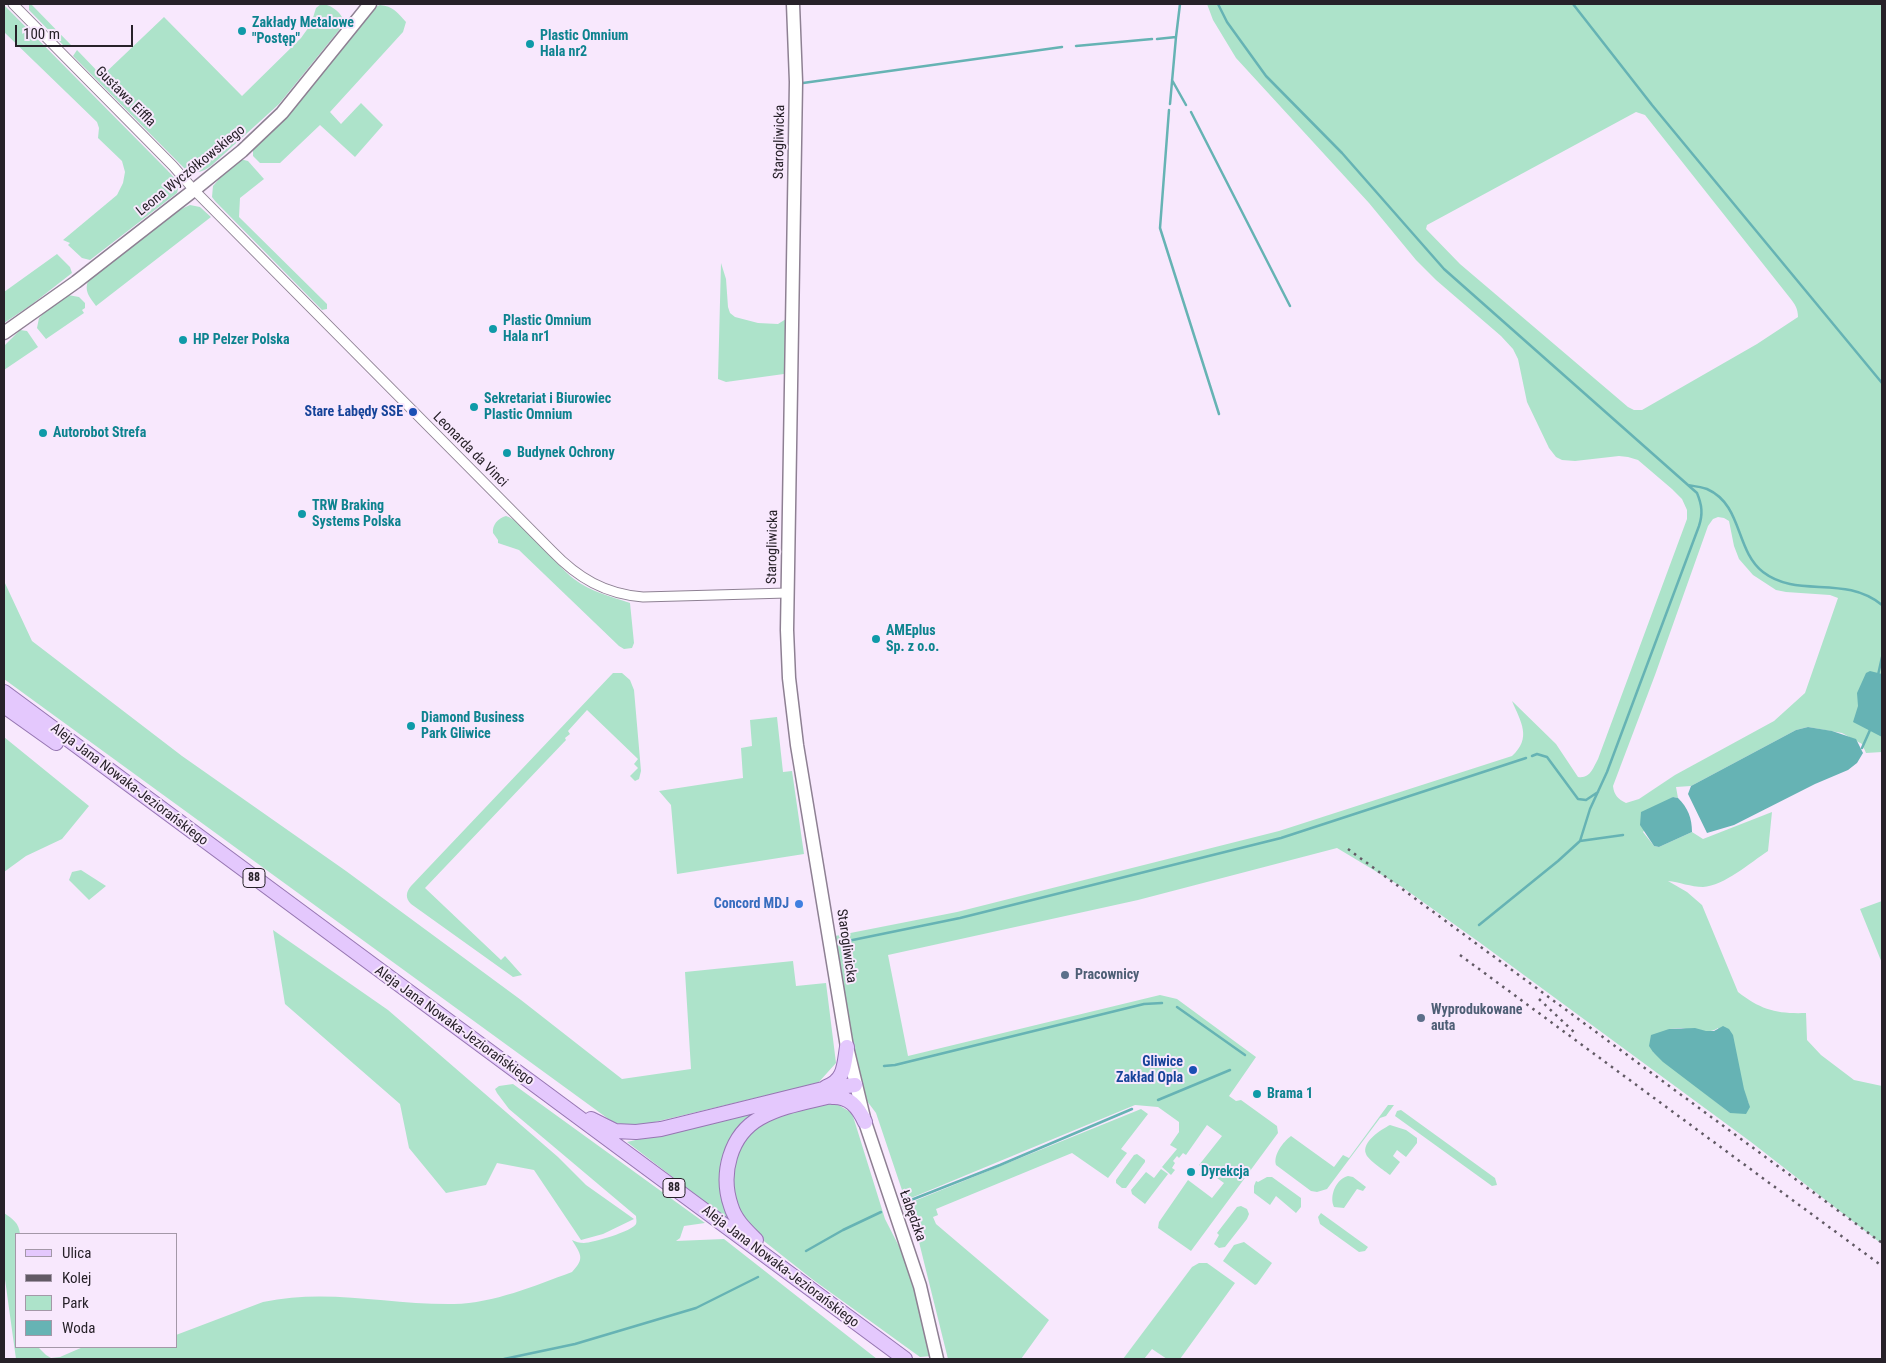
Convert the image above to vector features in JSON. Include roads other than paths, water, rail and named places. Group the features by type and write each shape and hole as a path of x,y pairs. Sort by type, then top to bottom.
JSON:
{"main road":[{"name":"Aleja Jana Nowaka-Jeziorańskiego","path":"4,692 905,1359"},
{"path":"4,706 122,789 160,808"},
{"path":"787,1271 745,1229 731,1207 726,1181 733,1146 740,1136 759,1118 824,1093 841,1077 844,1070 846,1047"},
{"path":"561,1105 615,1131 636,1132 661,1129 855,1085"},
{"path":"824,1093 845,1098 859,1110 865,1122"}],"street":[{"name":"Gustawa Eiffla","path":"13,4 173,166 194,190"},
{"name":"Leona Wyczółkowskiego","path":"4,333 68,287 242,151 282,113 370,4"},
{"name":"Starogliwicka","path":"793,4 796,82 787,593 788,658 794,720 846,1047 855,1085"},
{"name":"Leonarda da Vinci","path":"194,190 552,551 582,578 614,593 643,597 787,593"},
{"name":"Łabędzka","path":"855,1085 865,1122 917,1278 937,1359"}],"water":[{"path":"1870,671 1882,674 1882,737 1853,722 1858,706 1857,693 1866,673"},
{"path":"1808,727 1832,731 1856,739 1863,753 1857,763 1848,770 1815,784 1734,825 1707,833 1688,794 1691,786 1796,730"},
{"path":"1673,797 1678,798 1687,809 1692,832 1659,847 1654,846 1640,825 1641,812"},
{"path":"1723,1026 1729,1029 1733,1035 1744,1089 1750,1107 1746,1114 1730,1113 1663,1062 1649,1046 1651,1035 1669,1029 1695,1028 1714,1031"}],"waterway":[{"path":"1157,39 1176,37 1180,4"},
{"path":"1218,4 1227,22 1266,76 1342,153 1444,269 1697,493 1700,502 1701,517 1699,526 1607,772 1590,809 1580,841 1479,925"},
{"path":"1573,4 1652,105 1882,383"},
{"path":"1170,104 1176,37"},
{"path":"1076,46 1152,39"},
{"path":"803,83 1062,47"},
{"path":"1172,80 1186,105"},
{"path":"1169,110 1160,228 1219,414"},
{"path":"1191,112 1290,306"},
{"path":"1688,485 1707,489 1719,496 1733,516 1754,563 1763,572 1777,580 1791,584 1852,591 1867,596 1882,605"},
{"path":"1878,675 1882,657"},
{"path":"1862,748 1870,730"},
{"path":"1532,756 1537,754 1547,757 1578,799 1586,800 1598,792"},
{"path":"838,943 960,918 1281,838 1526,758"},
{"path":"1580,841 1623,835"},
{"path":"884,1066 895,1065 1144,1004 1162,1003"},
{"path":"1177,1007 1245,1055"},
{"path":"1158,1100 1230,1070"},
{"path":"906,1202 1000,1165 1132,1109"},
{"path":"806,1251 843,1230 881,1212"},
{"path":"504,1359 575,1344 696,1308 758,1277"}],"railway":[{"path":"1348,849 1882,1243"},
{"path":"1460,955 1882,1266"},
{"path":"1539,999 1575,1033"}],"place":[{"name":"Zakłady Metalowe \"Postęp\"","path":"242,31"},
{"name":"Plastic Omnium Hala nr2","path":"530,44"},
{"name":"Plastic Omnium Hala nr1","path":"493,329"},
{"name":"HP Pelzer Polska","path":"183,340"},
{"name":"Sekretariat i Biurowiec Plastic Omnium","path":"474,407"},
{"name":"Stare Łabędy SSE","path":"413,412"},
{"name":"Autorobot Strefa","path":"43,433"},
{"name":"Budynek Ochrony","path":"507,453"},
{"name":"TRW Braking Systems Polska","path":"302,514"},
{"name":"AMEplus Sp. z o.o.","path":"876,639"},
{"name":"Diamond Business Park Gliwice","path":"411,726"},
{"name":"Concord MDJ","path":"799,904"},
{"name":"Pracownicy","path":"1065,975"},
{"name":"Wyprodukowane auta","path":"1421,1018"},
{"name":"Gliwice Zakład Opla","path":"1193,1070"},
{"name":"Brama 1","path":"1257,1094"},
{"name":"Dyrekcja","path":"1191,1172"}]}
